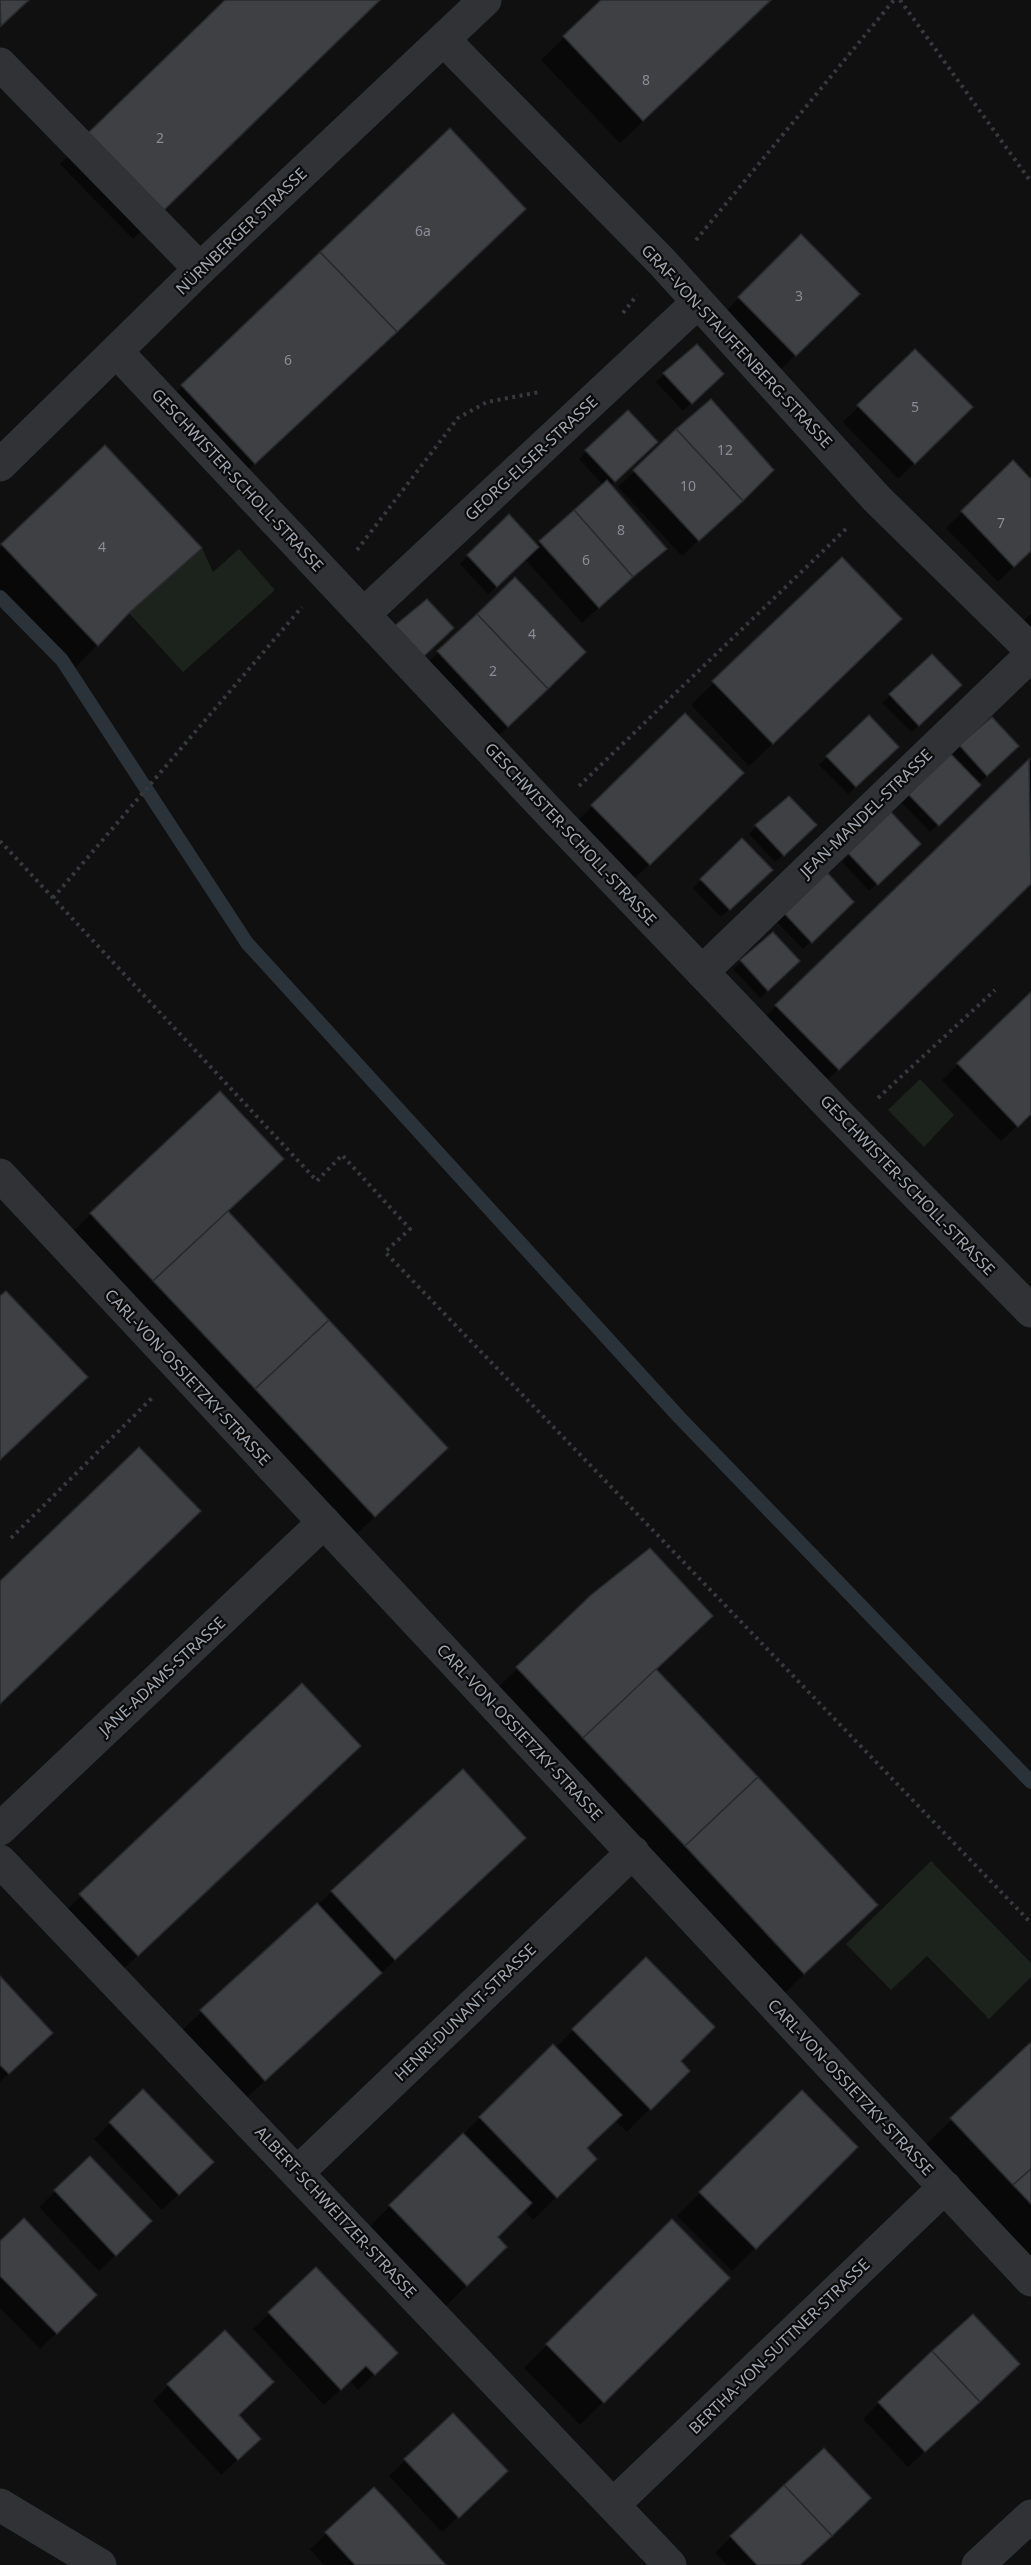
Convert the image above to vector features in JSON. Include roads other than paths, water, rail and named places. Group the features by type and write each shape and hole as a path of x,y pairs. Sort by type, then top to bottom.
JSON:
{"street":[{"name":"NÜRNBERGER STRASSE","path":"0,465 200,269 485,0"},
{"name":"GRAF-VON-STAUFFENBERG-STRASSE","path":"444,40 666,267 877,499 1031,650"},
{"path":"0,64 200,269"},
{"name":"GEORG-ELSER-STRASSE","path":"364,614 698,302"},
{"name":"GESCHWISTER-SCHOLL-STRASSE","path":"117,352 550,813 849,1125 1024,1291"},
{"name":"JEAN-MANDEL-STRASSE","path":"702,972 1031,655"},
{"name":"CARL-VON-OSSIETZKY-STRASSE","path":"3,1184 182,1370 1031,2280"},
{"name":"JANE-ADAMS-STRASSE","path":"0,1829 324,1522"},
{"name":"HENRI-DUNANT-STRASSE","path":"298,2172 633,1852"},
{"name":"ALBERT-SCHWEITZER-STRASSE","path":"0,1861 670,2565"},
{"name":"BERTHA-VON-SUTTNER-STRASSE","path":"613,2505 945,2187"},
{"path":"0,2505 100,2565"},
{"path":"978,2565 1031,2516"}],"waterway":[{"path":"0,597 62,660 247,943 679,1417 1031,1782"}]}
